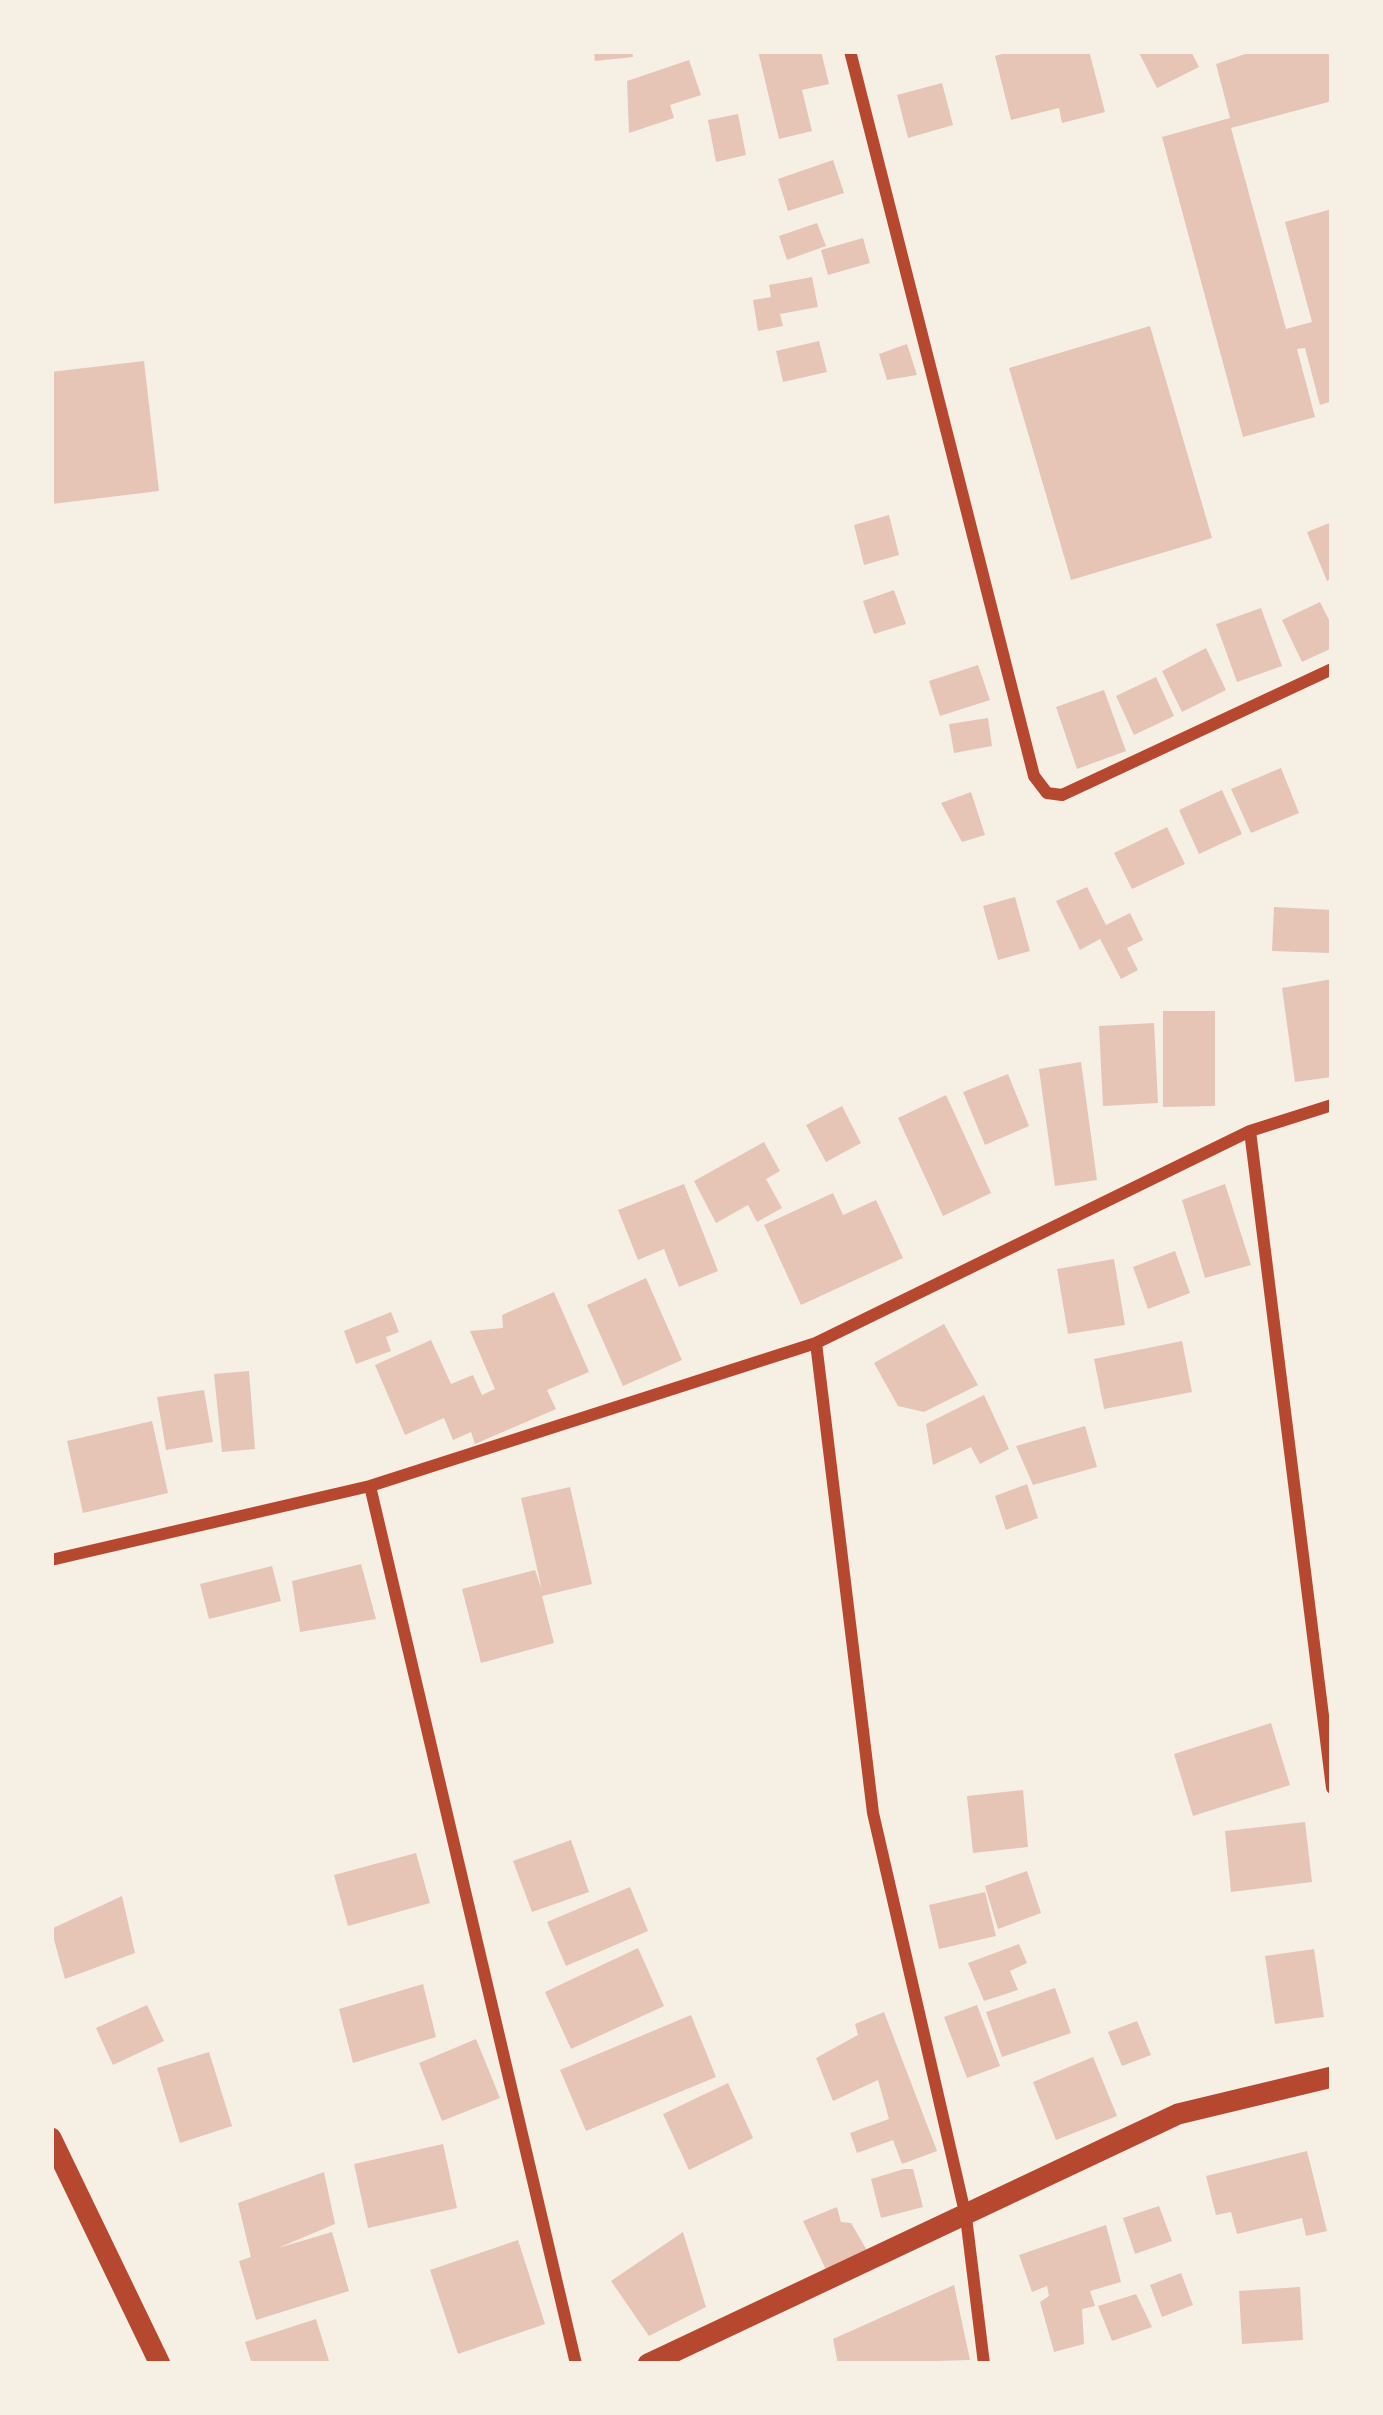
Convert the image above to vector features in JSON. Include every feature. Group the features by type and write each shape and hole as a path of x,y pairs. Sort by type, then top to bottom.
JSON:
{"street":[{"path":"856,52 1034,776 1047,793 1062,796 1332,669"},
{"path":"51,1560 370,1486 817,1342 1250,1132 1332,1105"},
{"path":"1250,1132 1332,1788"},
{"path":"817,1342 873,1813 966,2217 984,2364"},
{"path":"370,1486 576,2364"},
{"path":"648,2364 1178,2114 1332,2077"},
{"path":"51,2138 160,2364"}],"building":[{"path":"594,51 632,51 633,57 595,61"},
{"path":"758,51 821,51 829,84 802,90 812,131 779,139"},
{"path":"1013,51 1089,51 1105,112 1062,123 1059,108 1011,120 995,56"},
{"path":"1138,51 1191,51 1199,67 1157,88"},
{"path":"1254,51 1332,51 1332,101 1231,128 1286,329 1312,322 1285,222 1332,209 1332,401 1320,405 1305,348 1297,349 1315,417 1243,437 1162,137 1230,118 1216,64"},
{"path":"689,60 701,95 670,105 674,118 629,133 627,81"},
{"path":"942,83 953,125 908,138 897,95"},
{"path":"738,114 746,155 716,162 708,120"},
{"path":"833,160 844,193 788,211 778,179"},
{"path":"817,223 826,246 787,260 779,236"},
{"path":"863,238 870,263 828,275 821,250"},
{"path":"812,277 818,307 780,314 783,326 758,331 753,300 771,297 769,285"},
{"path":"1150,326 1212,538 1071,580 1009,368"},
{"path":"819,341 827,372 783,382 776,351"},
{"path":"907,344 917,375 887,380 879,354"},
{"path":"144,361 159,491 52,504 51,372"},
{"path":"889,515 899,555 864,565 854,525"},
{"path":"1332,522 1332,578 1327,581 1307,532"},
{"path":"894,590 906,624 874,634 863,601"},
{"path":"1320,602 1332,626 1332,648 1302,662 1282,620"},
{"path":"1261,608 1282,666 1237,682 1216,624"},
{"path":"1206,648 1226,690 1182,712 1162,671"},
{"path":"978,665 990,700 940,716 929,681"},
{"path":"1156,677 1174,716 1134,735 1116,696"},
{"path":"1104,690 1126,751 1077,769 1056,707"},
{"path":"988,718 992,746 954,753 949,724"},
{"path":"1281,768 1299,813 1251,833 1231,789"},
{"path":"1222,790 1242,834 1199,854 1179,810"},
{"path":"971,792 985,835 962,842 941,803"},
{"path":"1167,827 1185,864 1132,889 1114,853"},
{"path":"1087,887 1106,925 1130,913 1143,940 1127,948 1138,970 1121,979 1100,939 1080,950 1056,901"},
{"path":"1015,897 1030,951 998,960 983,906"},
{"path":"1274,907 1332,910 1329,953 1272,951"},
{"path":"1332,979 1332,1077 1295,1082 1282,988"},
{"path":"1163,1011 1215,1011 1215,1106 1163,1107"},
{"path":"1154,1023 1158,1103 1103,1106 1099,1026"},
{"path":"1081,1062 1097,1180 1055,1186 1039,1069"},
{"path":"1008,1074 1029,1126 985,1145 963,1092"},
{"path":"946,1095 991,1193 943,1216 898,1118"},
{"path":"842,1106 861,1143 826,1162 806,1125"},
{"path":"764,1142 780,1171 766,1179 782,1208 757,1222 748,1205 716,1223 694,1181"},
{"path":"684,1184 718,1271 679,1287 664,1249 638,1260 618,1210"},
{"path":"1225,1184 1251,1265 1205,1278 1182,1200"},
{"path":"833,1193 843,1215 876,1200 903,1258 801,1305 764,1225"},
{"path":"1175,1251 1190,1293 1148,1309 1133,1267"},
{"path":"1114,1259 1125,1325 1068,1334 1057,1269"},
{"path":"646,1278 682,1360 623,1386 587,1305"},
{"path":"554,1292 589,1372 547,1390 556,1409 475,1444 471,1432 453,1440 444,1418 405,1435 375,1365 431,1340 451,1384 473,1375 482,1395 495,1389 470,1331 503,1328 502,1315"},
{"path":"391,1312 399,1332 386,1337 391,1351 356,1364 344,1331"},
{"path":"944,1324 978,1385 924,1412 898,1406 874,1363"},
{"path":"1182,1341 1192,1392 1104,1409 1094,1359"},
{"path":"249,1371 255,1449 222,1452 214,1374"},
{"path":"204,1390 213,1442 166,1450 157,1397"},
{"path":"984,1395 1009,1449 980,1464 971,1447 933,1465 926,1424"},
{"path":"152,1421 168,1493 83,1513 67,1441"},
{"path":"1085,1426 1097,1467 1033,1485 1016,1446"},
{"path":"1027,1484 1038,1518 1006,1530 995,1496"},
{"path":"570,1487 592,1584 542,1596 554,1643 481,1663 462,1589 535,1570 542,1590 521,1498"},
{"path":"361,1564 376,1619 300,1632 292,1581"},
{"path":"272,1566 281,1601 209,1619 200,1584"},
{"path":"1271,1723 1290,1785 1193,1816 1174,1754"},
{"path":"1023,1790 1028,1847 973,1853 967,1796"},
{"path":"1305,1822 1312,1882 1231,1892 1225,1831"},
{"path":"571,1840 589,1892 532,1912 513,1861"},
{"path":"416,1853 430,1903 348,1926 334,1875"},
{"path":"1027,1871 1041,1913 998,1929 985,1886"},
{"path":"630,1887 648,1931 566,1966 547,1922"},
{"path":"985,1892 996,1936 939,1949 929,1905"},
{"path":"122,1896 135,1953 65,1979 51,1929"},
{"path":"1019,1944 1027,1963 1010,1971 1018,1990 984,2001 968,1963"},
{"path":"638,1948 664,2006 571,2049 545,1992"},
{"path":"1314,1949 1324,2017 1275,2024 1265,1956"},
{"path":"423,1984 436,2037 353,2063 339,2009"},
{"path":"1055,1988 1071,2033 1002,2057 986,2012"},
{"path":"147,2005 164,2041 113,2065 96,2028"},
{"path":"977,2005 1000,2066 967,2078 944,2017"},
{"path":"884,2012 937,2151 902,2164 893,2140 857,2153 850,2133 889,2119 878,2080 833,2101 816,2058 858,2035 855,2024"},
{"path":"691,2015 716,2077 586,2131 560,2070"},
{"path":"1137,2021 1151,2055 1122,2066 1108,2032"},
{"path":"476,2039 500,2098 442,2121 419,2063"},
{"path":"209,2052 232,2126 180,2143 157,2068"},
{"path":"1093,2057 1117,2116 1056,2140 1033,2082"},
{"path":"728,2083 753,2138 689,2170 663,2114"},
{"path":"443,2144 457,2208 368,2228 354,2164"},
{"path":"1307,2151 1327,2231 1306,2236 1302,2218 1237,2234 1231,2212 1216,2215 1206,2176"},
{"path":"913,2169 923,2207 881,2218 871,2179"},
{"path":"324,2172 335,2224 278,2248 332,2232 349,2291 256,2320 239,2261 251,2257 238,2203"},
{"path":"1159,2206 1172,2241 1135,2254 1123,2218"},
{"path":"837,2207 841,2222 851,2223 869,2254 828,2274 803,2221"},
{"path":"1106,2225 1121,2282 1090,2291 1095,2306 1082,2309 1084,2344 1054,2352 1040,2302 1049,2296 1047,2286 1032,2292 1019,2255"},
{"path":"683,2232 706,2307 649,2336 611,2281"},
{"path":"518,2240 545,2324 458,2354 430,2270"},
{"path":"1181,2273 1193,2305 1162,2317 1150,2285"},
{"path":"954,2285 970,2360 838,2364 833,2339"},
{"path":"1300,2287 1303,2340 1242,2344 1239,2291"},
{"path":"1136,2294 1152,2327 1112,2341 1098,2306"},
{"path":"316,2319 330,2364 252,2364 245,2342"}]}
